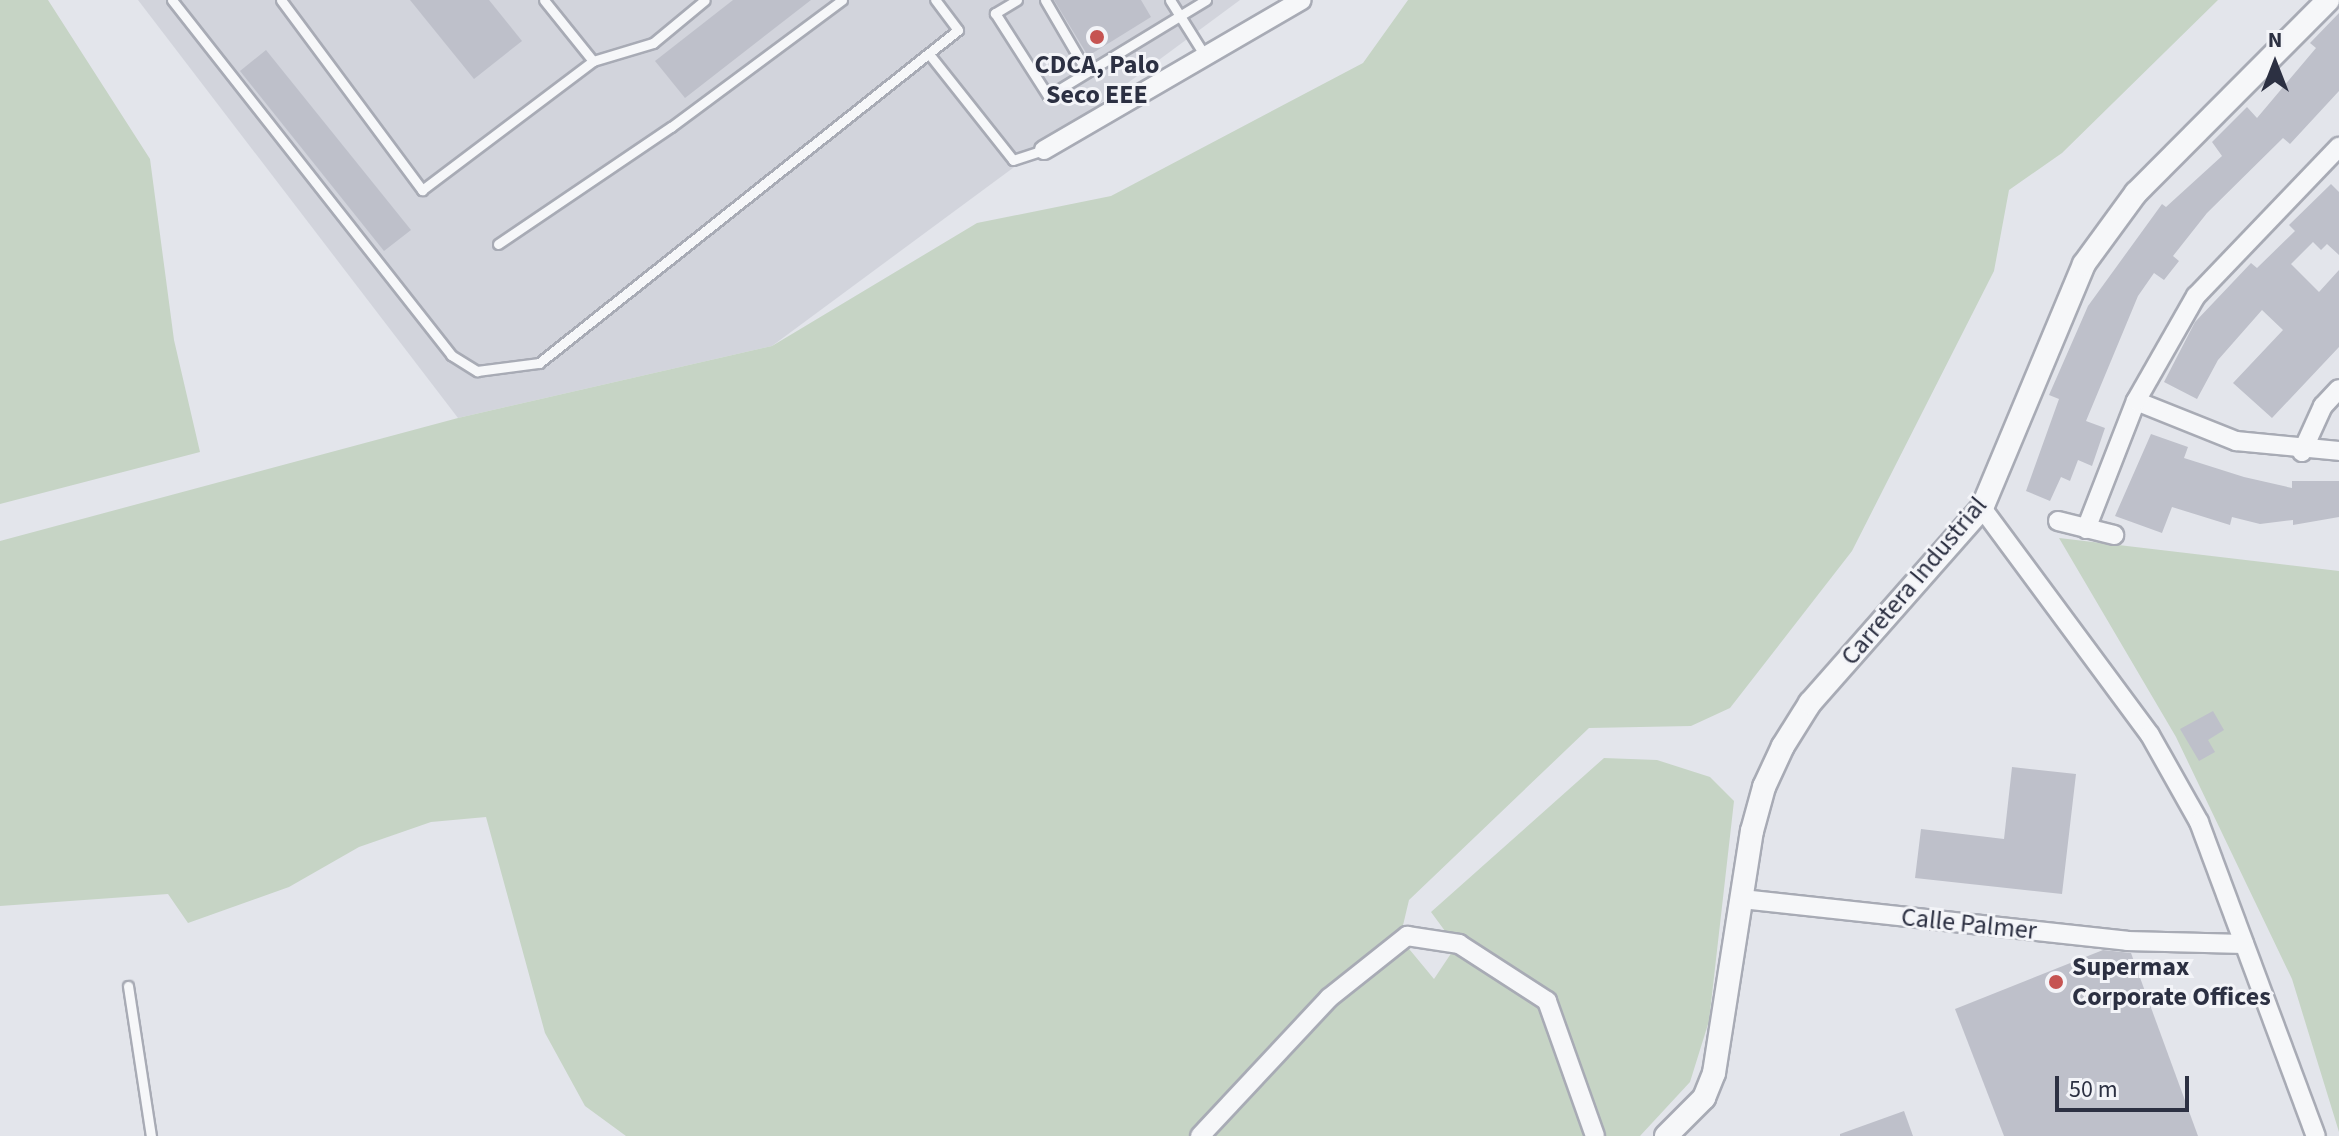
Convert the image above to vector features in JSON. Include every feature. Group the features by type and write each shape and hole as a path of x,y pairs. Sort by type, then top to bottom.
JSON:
{"street":[{"path":"1044,150 1302,0"},
{"name":"Carretera Industrial","path":"1666,1136 1704,1098 1714,1073 1764,787 1810,703 1982,508 2084,264 2136,193 2328,0"},
{"path":"2086,529 2136,401 2196,296 2339,147"},
{"path":"2302,452 2323,406 2339,389"},
{"path":"2136,401 2236,441 2302,452 2339,451"},
{"path":"1982,508 2150,735 2199,822 2316,1136"},
{"path":"2058,521 2114,535"},
{"name":"Calle Palmer","path":"1742,899 2127,941 2244,944"},
{"path":"1200,1136 1329,998 1407,936 1459,944 1547,1001 1595,1136"}],"lane":[{"path":"172,0 451,355 477,371 539,363 929,54 958,30 935,0"},
{"path":"281,0 422,190 593,61 653,43 705,0"},
{"path":"544,0 593,61"},
{"path":"498,244 671,127 842,0"},
{"path":"1017,0 995,13 1048,96 1206,0"},
{"path":"1045,0 1087,72"},
{"path":"1170,0 1205,56"},
{"path":"929,54 1013,160 1044,150"},
{"path":"128,986 151,1136"}],"shaded area":[{"path":"138,0 1240,0 772,346 458,418"}],"green space":[{"path":"0,0 48,0 150,159 174,340 200,452 0,504"},
{"path":"1408,0 2218,0 2062,153 2009,190 1994,271 1852,551 1730,708 1691,726 1589,728 1409,900 1400,938 1434,979 1456,946 1431,912 1604,758 1657,760 1710,777 1734,801 1709,1021 1690,1082 1640,1136 626,1136 585,1106 545,1033 486,817 431,822 359,847 289,887 188,923 168,894 0,906 0,541 458,418 772,346 977,223 1111,196 1363,63"},
{"path":"2059,538 2339,571 2339,1132 2292,979 2176,737"}],"building":[{"path":"410,0 489,0 522,41 474,79"},
{"path":"733,0 811,0 685,98 655,61"},
{"name":"CDCA, Palo Seco EEE","path":"1054,0 1141,0 1151,17 1088,56"},
{"path":"2339,13 2339,91 2290,144 2283,138 2207,213 2173,256 2179,261 2164,280 2154,273 2138,296 2086,421 2105,428 2092,466 2078,460 2070,481 2061,477 2050,501 2026,491 2059,399 2049,395 2088,306 2162,204 2166,207 2222,156 2212,142 2247,107 2257,118 2316,48 2310,43"},
{"path":"266,50 411,230 384,251 240,71"},
{"path":"2331,184 2339,192 2339,255 2327,244 2321,250 2313,242 2291,264 2319,292 2339,270 2339,347 2272,418 2233,383 2283,330 2262,310 2218,360 2197,399 2164,382 2195,322 2251,263 2257,268 2295,231 2289,225"},
{"path":"2151,434 2188,447 2184,458 2244,477 2292,488 2292,481 2339,481 2339,517 2293,525 2293,520 2260,524 2232,517 2230,525 2172,507 2162,533 2115,516"},
{"path":"2213,711 2224,730 2208,740 2215,752 2199,761 2180,729"},
{"path":"2012,767 2076,774 2062,894 1915,878 1921,829 2004,839"},
{"path":"2103,950 2131,953 2198,1136 2004,1136 1955,1009"},
{"path":"1904,1111 1913,1136 1840,1136 1840,1134"}],"place":[{"name":"CDCA, Palo Seco EEE","path":"1097,37"},
{"name":"Supermax Corporate Offices","path":"2056,982"}]}
